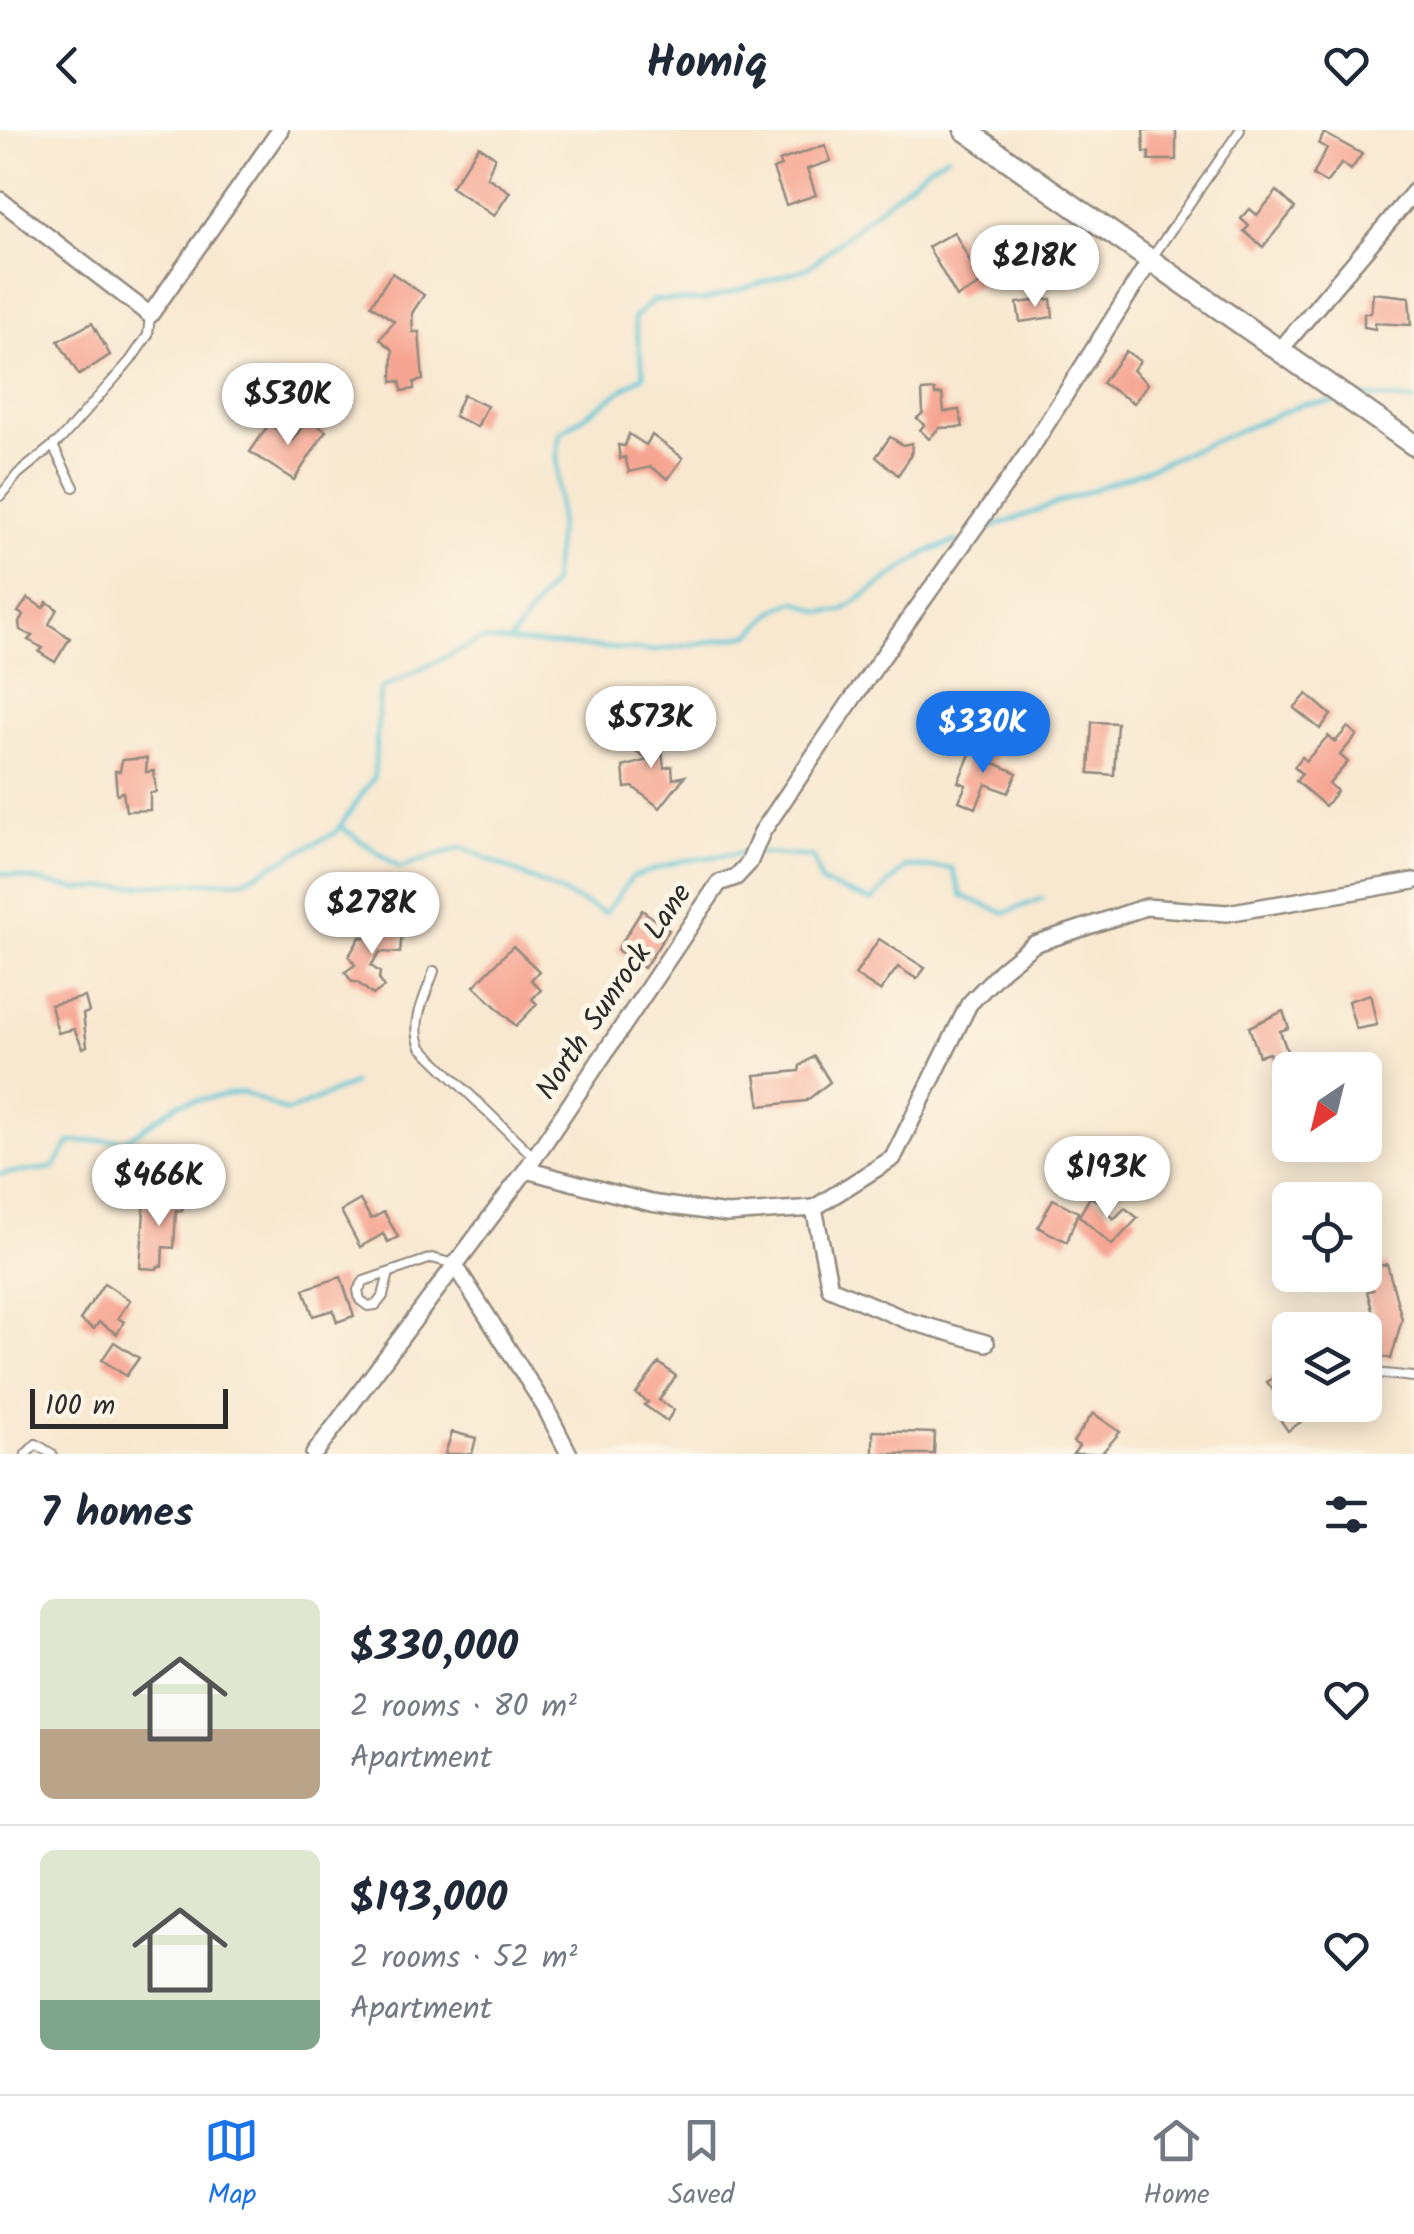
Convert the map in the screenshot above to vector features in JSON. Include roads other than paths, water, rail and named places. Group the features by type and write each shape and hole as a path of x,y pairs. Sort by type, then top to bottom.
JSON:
{"street":[{"path":"0,200 150,315 280,130"},
{"path":"965,130 1414,445"},
{"path":"1280,350 1414,192"},
{"name":"North Sunrock Lane","path":"314,1454 530,1164 719,882 736,877 749,862 762,832 852,698 1028,453 1150,259"},
{"path":"530,1164 651,1202 726,1214 814,1208 893,1158 970,1004 1034,944 1146,907 1227,914 1414,882"},
{"path":"814,1208 830,1288 908,1321 986,1343"},
{"path":"454,1264 545,1407 569,1454"}],"lane":[{"path":"1150,259 1240,130"},
{"path":"0,496 18,474 53,446 130,362 148,335 150,315"},
{"path":"53,446 74,487"},
{"path":"434,972 416,1019 421,1047 530,1164"},
{"path":"389,1273 383,1296 376,1305 368,1306 360,1300 358,1290 364,1281 432,1258 454,1264"},
{"path":"1382,1374 1414,1377"},
{"path":"26,1454 36,1444 52,1454"}],"waterway":[{"path":"509,642 552,583 559,522 560,433 644,375 634,318 653,300 703,301 808,268 928,167 948,155"},
{"path":"1359,396 1414,401"},
{"path":"975,534 1303,404 1336,402"},
{"path":"0,873 77,889 244,880 335,833 374,777 380,689 481,640 652,651 750,635 776,610 796,601 821,612 842,611 927,552 957,541"},
{"path":"341,827 400,868 462,847 605,913 632,877 681,861 750,852"},
{"path":"759,853 813,857 821,883 872,901 906,867 952,868 962,896 1005,913 1043,898"},
{"path":"0,1174 53,1168 70,1142 128,1139 179,1103 243,1092 287,1112 353,1084"}]}
